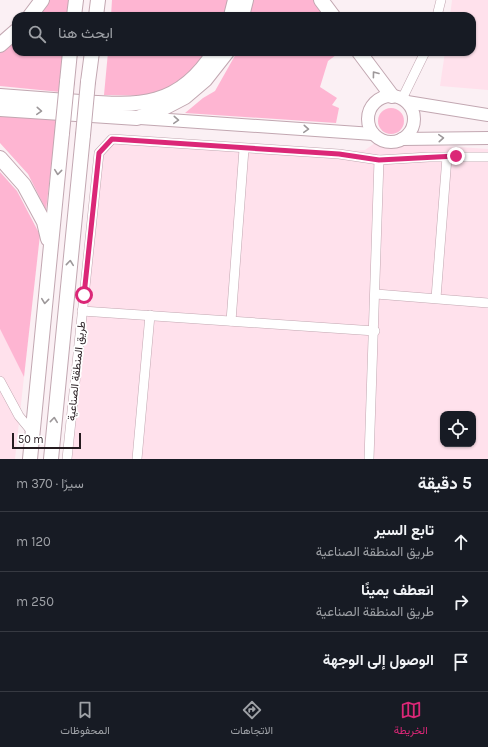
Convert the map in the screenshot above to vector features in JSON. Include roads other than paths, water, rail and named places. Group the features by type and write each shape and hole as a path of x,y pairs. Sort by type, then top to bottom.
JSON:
{"highway":[{"path":"33,12 42,0"},
{"path":"74,12 76,0"},
{"path":"96,12 98,0"},
{"path":"232,12 235,0"},
{"path":"243,12 246,0"},
{"path":"322,0 330,12"},
{"path":"0,44 12,34"},
{"path":"30,459 70,56"},
{"path":"50,459 82,135 91,56"},
{"path":"0,96 122,105 149,102 177,90 202,69 211,56"},
{"path":"0,109 137,118 162,109 185,96 205,80 224,56"},
{"path":"362,56 400,99"},
{"path":"0,158 24,184 44,222 50,250"}],"main road":[{"path":"373,134 367,119 370,109 377,100 400,99 488,115"},
{"path":"400,99 412,111 414,122 410,132 402,139"},
{"path":"137,118 373,134 386,142 402,139 488,138"}],"street":[{"path":"438,12 441,0"},
{"path":"400,99 423,56"},
{"name":"طريق المنطقة الصناعية","path":"67,459 99,153 112,139 244,149 339,154 379,160 488,157"},
{"path":"231,320 244,149"},
{"path":"436,298 447,157"},
{"path":"369,459 375,330 379,160"},
{"path":"376,294 488,303"},
{"path":"82,311 375,330"},
{"path":"137,459 150,315"},
{"path":"0,381 19,416 32,433"}]}
